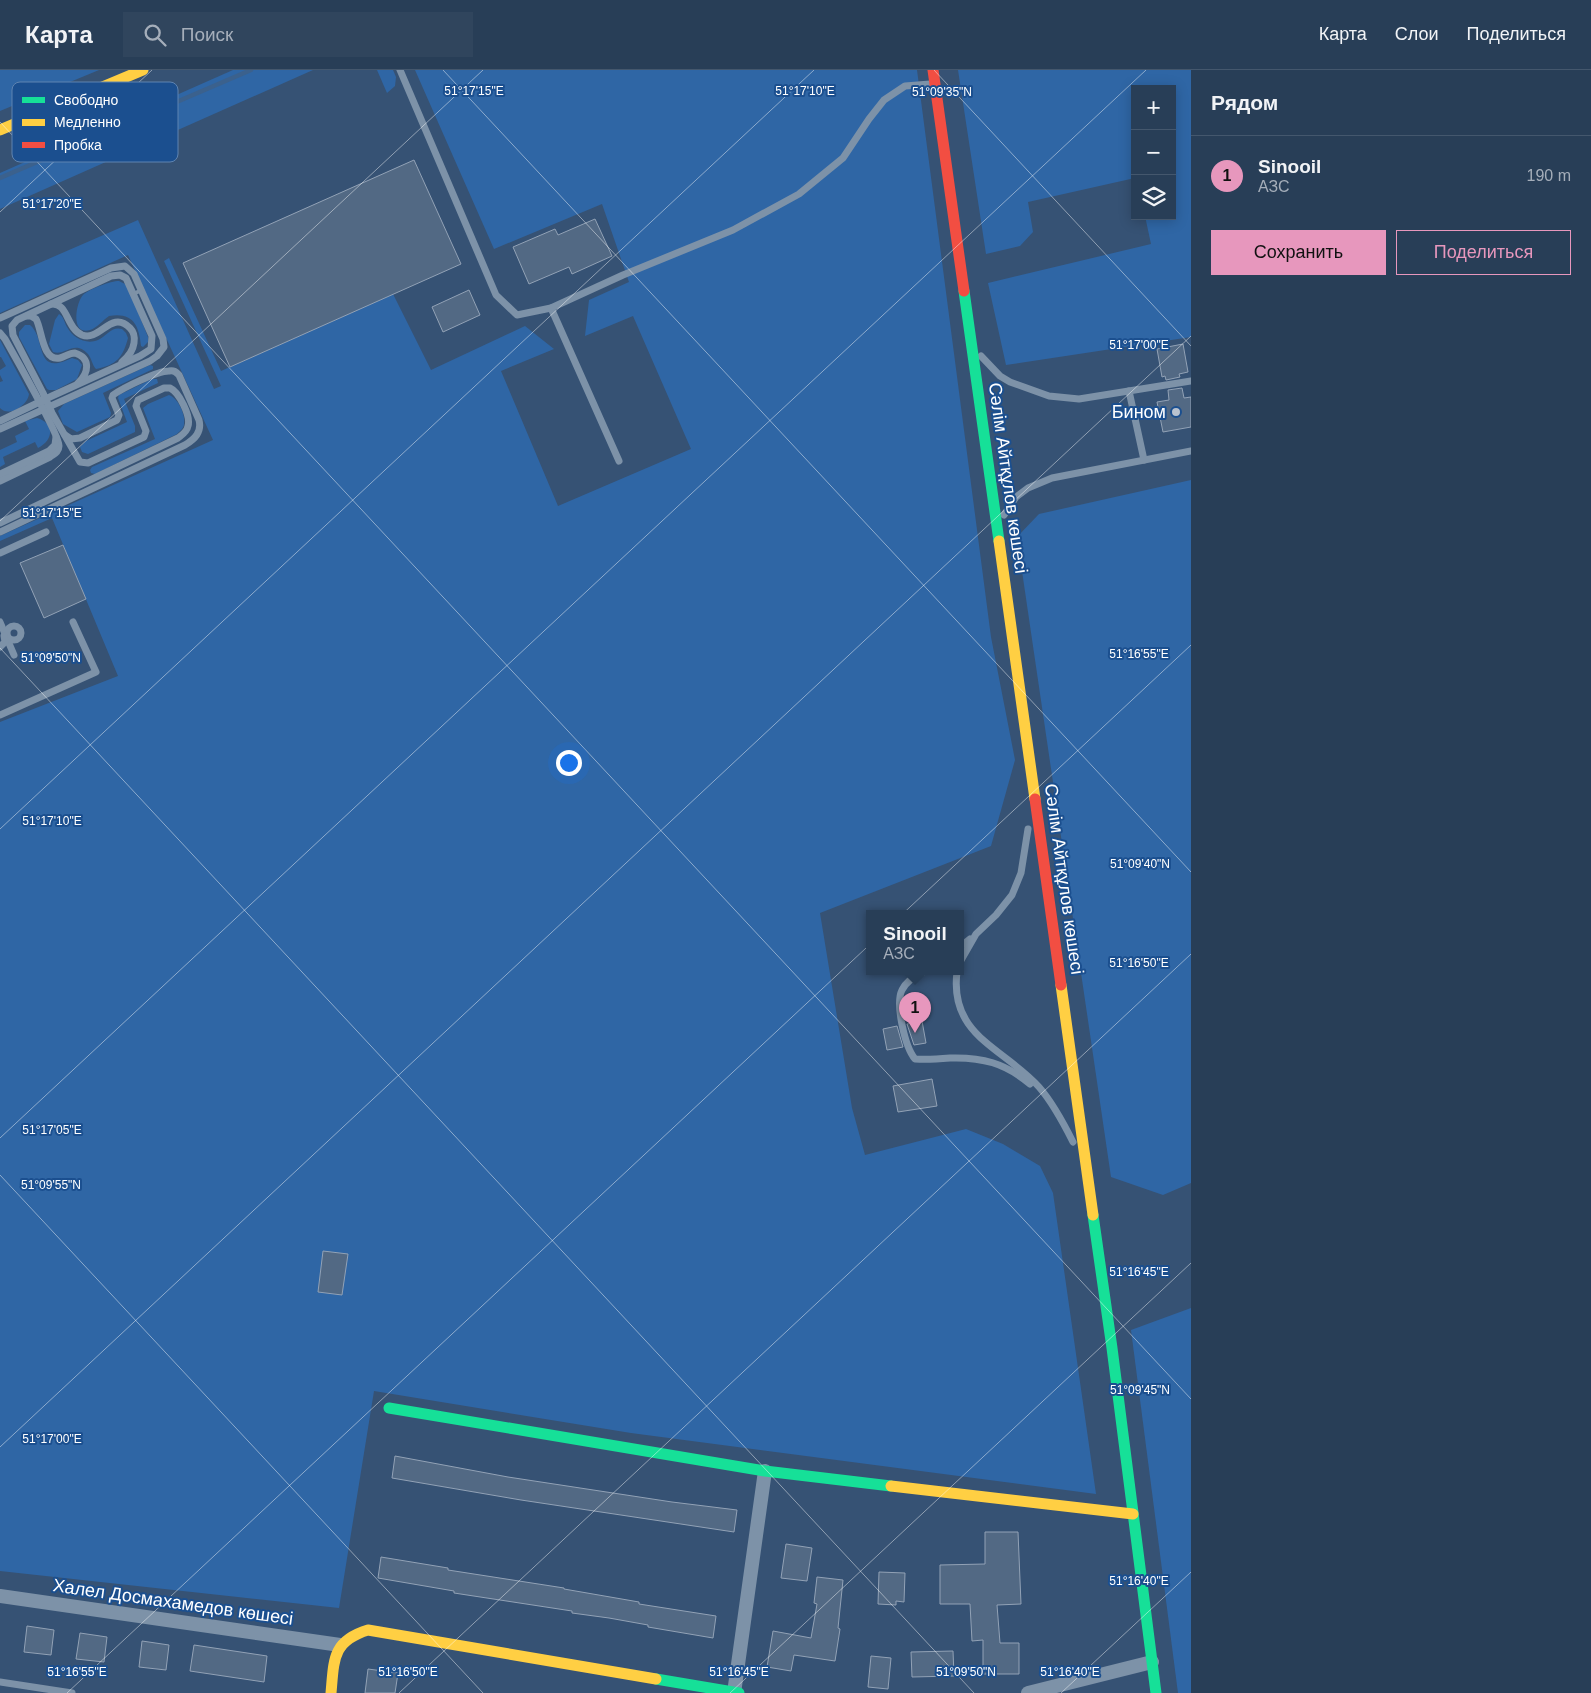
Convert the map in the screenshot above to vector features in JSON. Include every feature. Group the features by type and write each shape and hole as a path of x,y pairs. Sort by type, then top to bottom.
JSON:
{"main road":[{"name":"Сәлім Айтқұлов көшесі","path":"933,70 1111,1338 1156,1693"},
{"path":"111,82 137,71"},
{"path":"0,130 12,125"},
{"path":"388,1408 765,1471 1133,1514"},
{"path":"331,1693 336,1654 340,1645 355,1633 368,1630 736,1693"}],"street":[{"path":"736,1693 765,1471"},
{"name":"Халел Досмахамедов көшесі","path":"0,1596 340,1645"},
{"path":"1028,1693 1152,1662"}],"lane":[{"path":"400,70 496,295 517,315 551,308 623,275 733,230 799,194 843,158 884,100 905,86 935,83"},
{"path":"0,318 116,266 125,266 134,274 163,339 164,347 150,361 0,429"},
{"path":"0,421 118,366 151,349 153,344 152,336 126,278 120,275 111,276 14,322 12,326 13,335 42,401"},
{"path":"49,305 57,304 61,306 70,325 75,331 84,336 94,335 110,323 121,323 128,327 134,336 133,347 118,366"},
{"path":"551,308 619,461"},
{"path":"24,316 31,316 36,319 45,350 52,357 59,358 75,352 86,360 86,373 74,386"},
{"path":"968,322 982,358 1000,376 1010,382 1049,396 1079,399 1191,381"},
{"path":"0,333 64,434 78,460 82,463 88,463 144,437 146,431 136,406 137,402 164,388 170,388 178,394 189,418 187,430 178,438 0,523"},
{"path":"0,532 185,446 200,432 200,426 179,376 176,372 167,370 113,394 112,398 120,415 117,420 80,438 71,439 64,434"},
{"path":"1129,391 1144,460"},
{"path":"0,482 50,458 57,452 59,446 56,434 46,408"},
{"path":"0,474 50,450 56,443 56,434"},
{"path":"998,537 1001,521 1007,509 1016,497 1028,488 1052,478 1191,451"},
{"path":"0,553 46,532"},
{"path":"0,622 14,655"},
{"path":"0,715 96,672 73,622"},
{"path":"0,647 5,642 5,636"},
{"path":"964,944 996,915 1012,895 1022,873 1034,792"},
{"path":"964,955 976,934"},
{"path":"918,975 906,983 901,991 900,1000 907,1046 915,1058 974,1058 990,1061 1019,1075 1058,1112"},
{"path":"957,975 956,986 962,1012 976,1035 1020,1068 1039,1087 1058,1112 1074,1144 1091,1194"},
{"path":"0,1682 72,1693"}],"shaded area":[{"path":"0,70 99,70 70,82 12,82 12,106 0,111"},
{"path":"233,70 313,70 178,130 178,94"},
{"path":"377,70 393,70 396,77 395,86 387,93"},
{"path":"415,70 917,70 991,637 1015,760 991,846 820,913 852,1108 865,1155 966,1129 1003,1144 1040,1166 1053,1193 1096,1494 631,1433 374,1391 339,1608 0,1571 0,722 118,676 52,518 0,541 0,536 213,440 128,255 0,313 0,280 138,220 214,389 221,386 164,261 169,258 221,371 393,294 431,370 525,326 554,349 501,371 558,506 691,449 633,316 585,336 589,300 629,282 602,204 494,249"},
{"path":"958,70 1191,70 1191,337 1006,365 988,283 1151,244 1146,220 1176,220 1176,85 1131,85 1131,179 1028,202 1033,232 1020,246 986,254"},
{"path":"25,162 106,162 0,209 0,173"},
{"path":"119,281 125,284 129,290 148,337 148,342 143,347 141,346 136,326 129,318 124,316 109,316 93,329 84,331 79,328 77,323 78,304 83,295 100,286"},
{"path":"59,314 73,334 84,341 98,340 112,330 122,329 128,338 121,355 109,365 96,369 88,354 78,348 58,353 53,352 49,344 55,320"},
{"path":"25,325 30,325 35,331 46,360 51,363 60,363 72,358 78,360 82,365 77,379 56,390 47,389 19,337 19,332"},
{"path":"0,340 29,394 22,406 8,412 0,408 0,382 3,381 0,370 6,366 0,357"},
{"path":"150,365 153,366 153,369 103,393 111,413 110,417 77,432 63,424 58,411 64,404"},
{"path":"152,379 157,379 158,383 124,399 135,426 135,432 88,454 82,452 80,447 86,441 127,422 118,398 119,395"},
{"path":"169,395 178,403 183,412 184,424 181,431 95,474 91,473 92,467 155,439 143,408"},
{"path":"37,418 43,420 49,428 50,432 47,441 38,448 35,442 3,457 5,464 0,467 0,450 17,442 15,436 29,429 25,421"},
{"path":"1191,480 1191,1183 1163,1195 1111,1177 1017,537 1039,514"},
{"path":"1191,1308 1191,1693 1178,1693 1131,1330"}],"building":[{"path":"414,160 461,264 230,367 183,263"},
{"path":"595,219 612,256 572,274 569,267 529,284 513,247 555,229 558,235"},
{"path":"469,290 480,315 443,332 432,307"},
{"path":"1183,344 1188,372 1179,374 1180,377 1166,380 1165,376 1162,377 1157,349"},
{"path":"1182,388 1184,398 1191,397 1191,427 1163,432 1157,402 1169,400 1168,390"},
{"path":"63,545 86,599 44,618 20,563"},
{"path":"922,1021 926,1043 914,1045 907,1024"},
{"path":"897,1026 903,1047 887,1050 883,1029"},
{"path":"932,1079 937,1106 898,1112 893,1086"},
{"path":"323,1251 348,1254 342,1295 318,1292"},
{"path":"395,1456 508,1477 737,1510 734,1532 521,1500 392,1478"},
{"path":"985,1532 1018,1532 1021,1604 997,1605 1000,1643 1019,1643 1019,1674 983,1674 983,1640 972,1641 970,1604 940,1604 940,1565 985,1564"},
{"path":"786,1544 812,1548 807,1581 781,1578"},
{"path":"381,1557 448,1568 448,1570 564,1588 639,1602 639,1604 716,1616 713,1638 609,1618 572,1613 572,1611 454,1593 454,1591 378,1578"},
{"path":"879,1572 905,1573 904,1602 896,1601 896,1605 878,1604"},
{"path":"817,1577 843,1580 838,1628 840,1629 835,1661 794,1655 791,1671 767,1667 773,1631 811,1638 817,1604 814,1603"},
{"path":"27,1626 54,1630 51,1655 24,1652"},
{"path":"80,1633 107,1637 104,1662 76,1659"},
{"path":"142,1641 169,1645 166,1670 139,1667"},
{"path":"194,1645 267,1656 264,1682 190,1671"},
{"path":"953,1651 954,1676 912,1677 911,1652"},
{"path":"871,1656 891,1658 888,1689 868,1687"},
{"path":"368,1669 398,1673 395,1693 365,1693"}],"waterway":[{"path":"178,101 251,70"},
{"path":"0,178 37,162"}],"railway":[{"path":"131,295 144,289"}],"traffic: fast":[{"path":"964,291 999,541"},
{"path":"1093,1215 1156,1693"},
{"path":"389,1408 765,1471 891,1486"},
{"path":"656,1679 739,1693"}],"traffic: slow":[{"path":"114,82 143,70"},
{"path":"0,130 12,125"},
{"path":"999,541 1035,799"},
{"path":"1061,985 1093,1215"},
{"path":"891,1486 1133,1514"},
{"path":"331,1693 335,1661 341,1646 347,1640 368,1630 656,1679"}],"traffic: jam":[{"path":"933,70 964,291"},
{"path":"1035,799 1061,985"}],"place":[{"name":"Бином","path":"1176,412"},
{"name":"Sinooil","path":"915,1033"}]}
